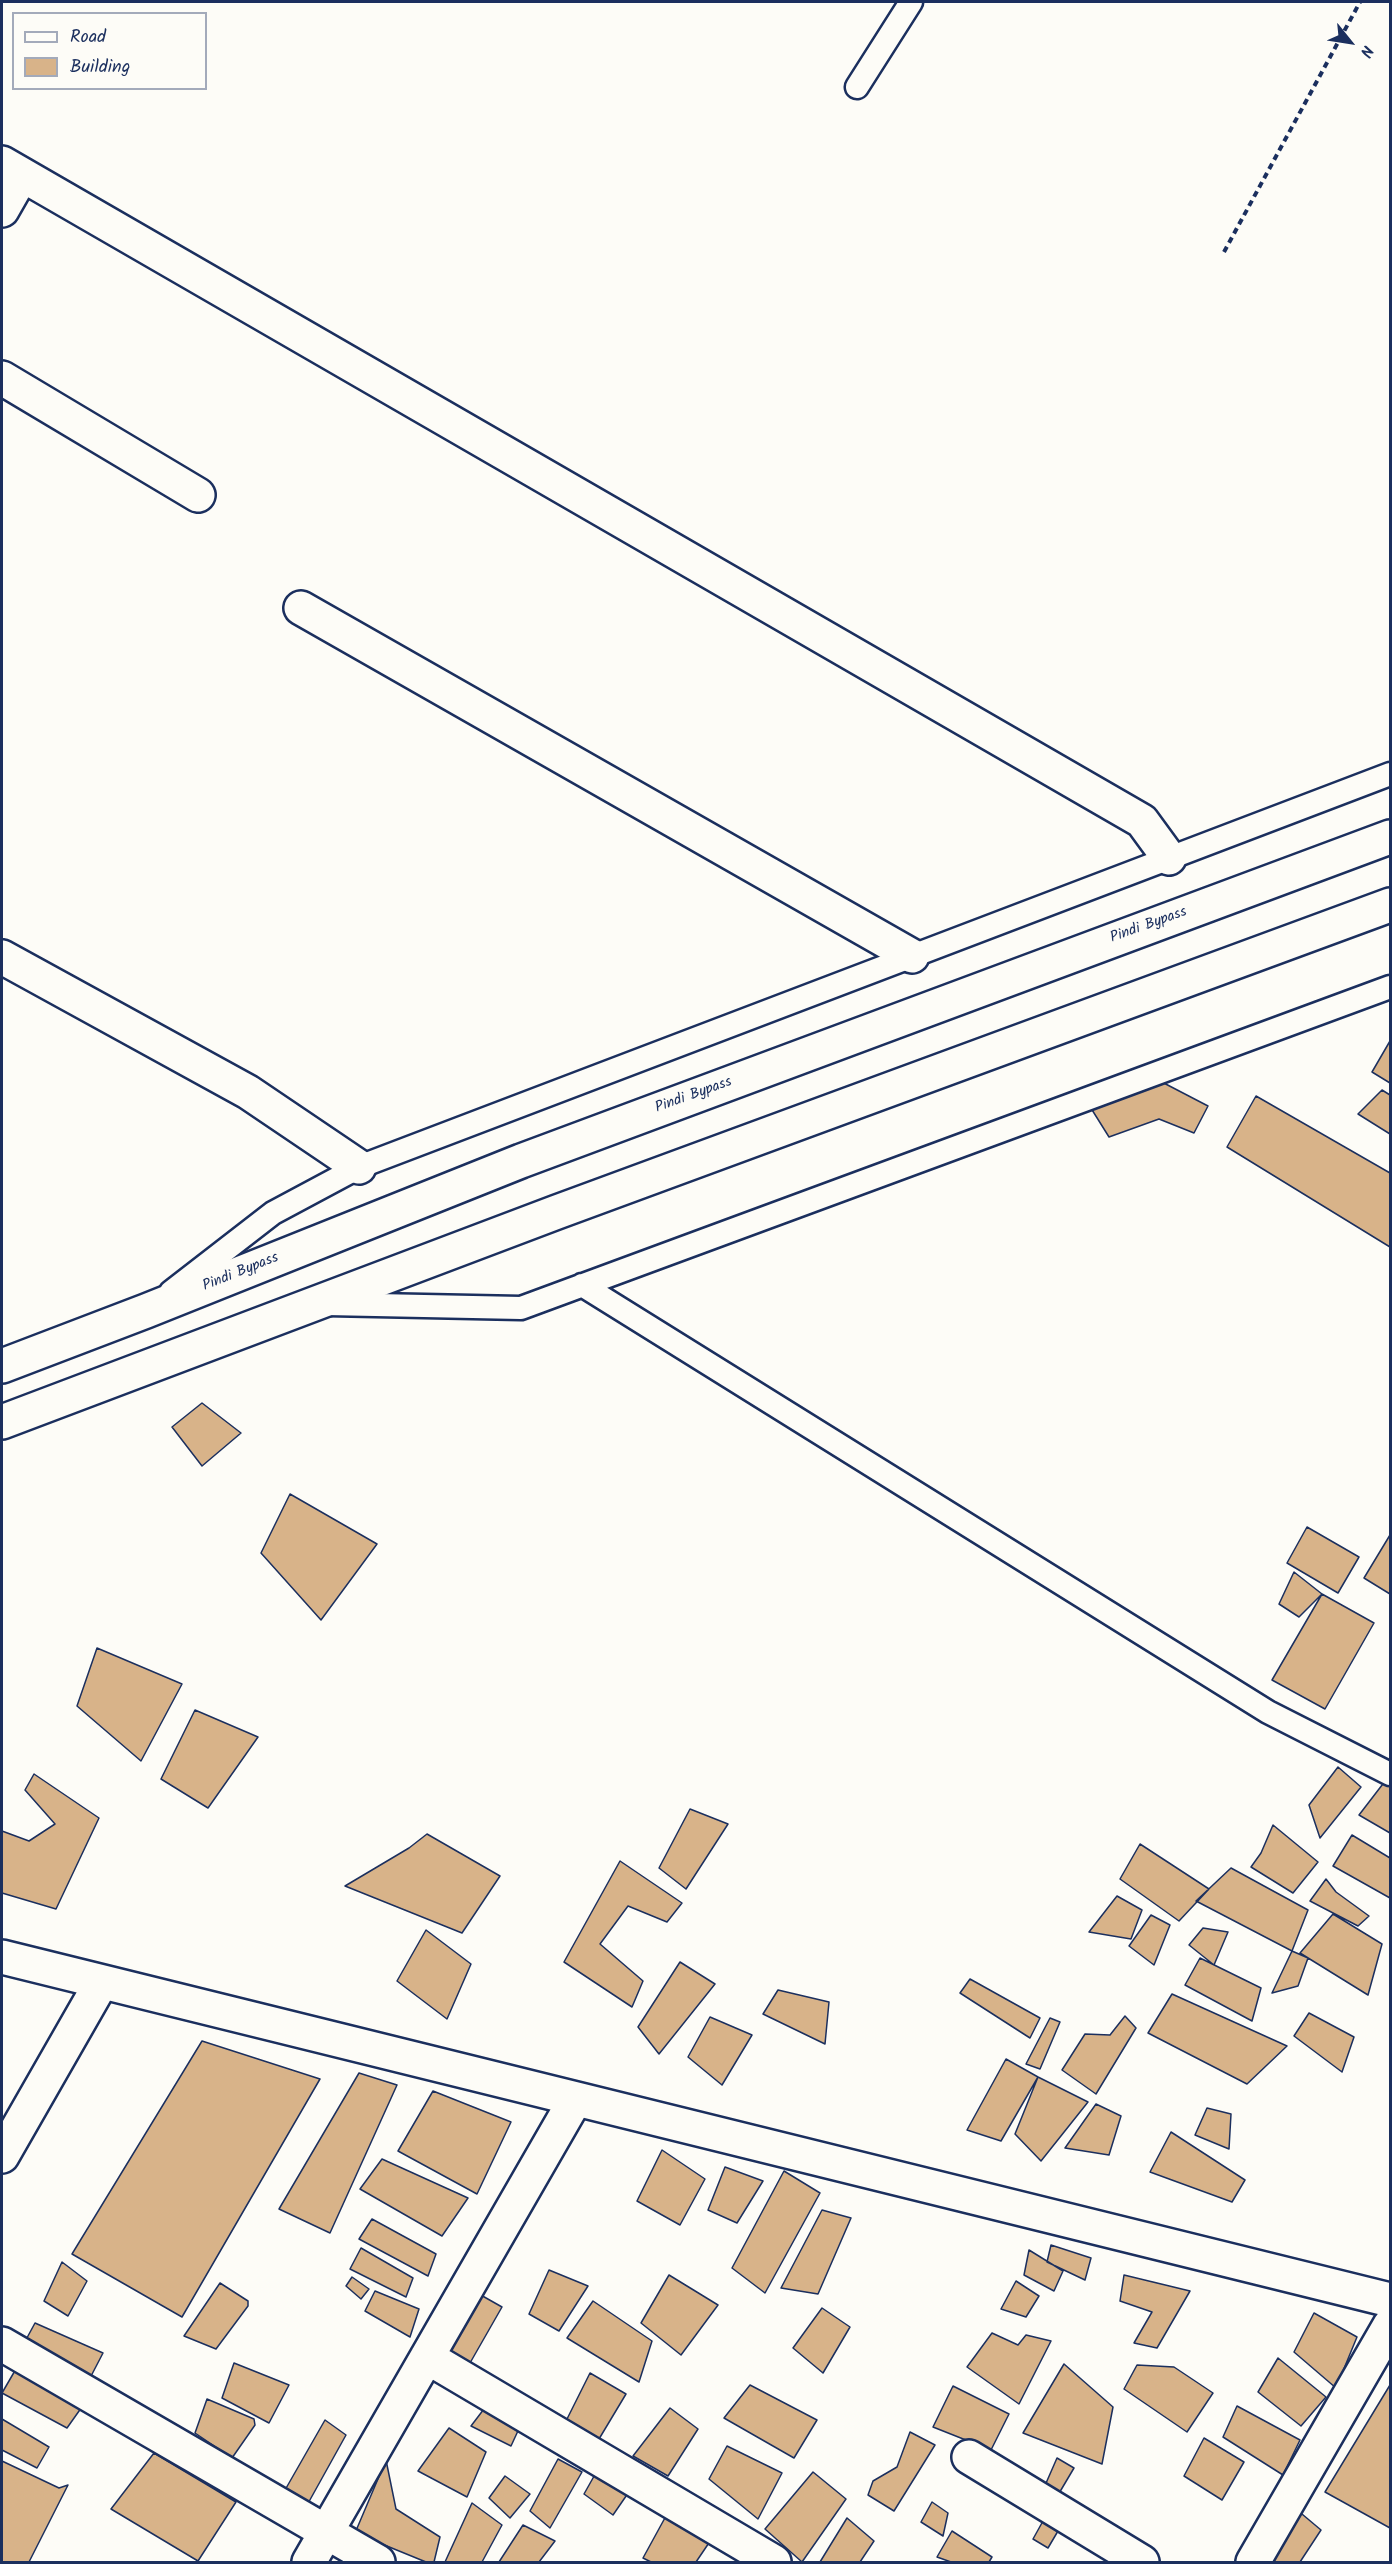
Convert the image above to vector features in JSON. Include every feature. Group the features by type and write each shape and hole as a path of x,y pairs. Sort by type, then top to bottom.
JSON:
{"main road":[{"path":"2,210 11,169 1142,821 1169,858"},
{"path":"2,378 198,495"},
{"path":"301,608 912,956"},
{"name":"Pindi Bypass","path":"2,1366 521,1161 1390,837"},
{"path":"2,1422 557,1212 1390,905"},
{"path":"2,957 248,1092 359,1167"},
{"path":"2,1957 1390,2300"},
{"path":"2,2156 101,1983"},
{"path":"309,2562 575,2100"},
{"path":"1253,2562 1390,2325"},
{"path":"2,2344 378,2562"},
{"path":"427,2357 774,2562"},
{"path":"969,2457 1142,2562"}],"lane":[{"path":"857,87 911,2"},
{"path":"146,1311 273,1213 359,1167 1390,774"},
{"path":"312,1304 521,1308 1390,987"},
{"path":"582,1285 1268,1712 1390,1774"}],"path":[{"path":"1224,252 1360,2"}],"building":[{"path":"1390,1041 1390,1083 1372,1072"},
{"path":"1158,1080 1208,1106 1194,1133 1159,1119 1109,1137 1089,1105"},
{"path":"1382,1090 1390,1095 1390,1134 1358,1114"},
{"path":"1256,1096 1390,1173 1390,1247 1227,1147"},
{"path":"202,1403 241,1433 202,1466 172,1427"},
{"path":"290,1494 377,1544 321,1620 261,1553"},
{"path":"1307,1527 1359,1557 1338,1593 1287,1563"},
{"path":"1390,1535 1390,1594 1364,1578"},
{"path":"1294,1572 1322,1594 1299,1617 1279,1604"},
{"path":"1322,1594 1374,1623 1325,1709 1272,1680"},
{"path":"97,1648 182,1684 141,1761 77,1706"},
{"path":"195,1710 258,1737 208,1808 161,1779"},
{"path":"1338,1767 1361,1787 1320,1838 1309,1805"},
{"path":"34,1774 99,1818 56,1909 2,1893 2,1831 29,1841 55,1824 25,1790"},
{"path":"1389,1776 1390,1778 1390,1833 1359,1815"},
{"path":"690,1809 728,1824 686,1889 659,1868"},
{"path":"1273,1825 1318,1862 1293,1893 1251,1867 1261,1853"},
{"path":"427,1834 500,1876 462,1933 345,1886 409,1848"},
{"path":"1352,1835 1390,1858 1390,1898 1333,1866"},
{"path":"1140,1844 1209,1889 1179,1921 1120,1879"},
{"path":"620,1861 682,1903 667,1922 628,1906 600,1944 643,1981 632,2007 564,1962"},
{"path":"1231,1868 1308,1910 1292,1951 1196,1901"},
{"path":"1326,1879 1336,1892 1369,1916 1358,1926 1310,1901"},
{"path":"1117,1896 1142,1910 1131,1939 1089,1932"},
{"path":"1333,1914 1382,1944 1368,1995 1300,1953"},
{"path":"1151,1915 1170,1925 1154,1965 1129,1946"},
{"path":"1203,1928 1228,1932 1214,1965 1189,1945"},
{"path":"426,1930 471,1964 447,2019 397,1981"},
{"path":"1292,1951 1308,1958 1298,1986 1272,1993"},
{"path":"1200,1958 1261,1988 1252,2021 1185,1985"},
{"path":"680,1962 715,1984 659,2054 638,2027"},
{"path":"970,1979 1040,2018 1030,2038 960,1993"},
{"path":"778,1990 829,2002 825,2044 763,2014"},
{"path":"1172,1994 1287,2046 1247,2084 1148,2033"},
{"path":"1309,2013 1354,2037 1342,2072 1294,2036"},
{"path":"1125,2016 1136,2028 1096,2094 1062,2070 1085,2034 1110,2035"},
{"path":"710,2017 752,2035 722,2085 688,2057"},
{"path":"1050,2018 1060,2022 1040,2069 1026,2064"},
{"path":"202,2041 320,2079 182,2317 72,2254"},
{"path":"1006,2059 1038,2077 1001,2141 967,2130"},
{"path":"359,2073 397,2085 330,2233 279,2209"},
{"path":"1038,2077 1088,2102 1041,2161 1015,2134"},
{"path":"433,2091 511,2122 477,2194 398,2151"},
{"path":"1096,2104 1121,2116 1109,2155 1065,2148"},
{"path":"1207,2108 1231,2114 1229,2149 1195,2135"},
{"path":"1171,2132 1245,2180 1232,2202 1150,2172"},
{"path":"662,2150 705,2179 680,2225 637,2201"},
{"path":"382,2159 468,2198 442,2236 360,2189"},
{"path":"725,2167 763,2181 737,2223 708,2210"},
{"path":"784,2171 820,2193 765,2293 732,2268"},
{"path":"822,2210 851,2218 818,2294 781,2288"},
{"path":"372,2219 436,2254 428,2276 359,2239"},
{"path":"1051,2245 1091,2258 1085,2280 1047,2262"},
{"path":"361,2248 413,2278 406,2297 350,2269"},
{"path":"1029,2250 1063,2271 1054,2291 1024,2275"},
{"path":"62,2262 87,2281 68,2316 44,2301"},
{"path":"549,2270 588,2286 559,2331 529,2314"},
{"path":"669,2275 718,2305 681,2355 641,2323"},
{"path":"1124,2275 1190,2291 1157,2348 1134,2343 1152,2312 1120,2301"},
{"path":"352,2277 369,2289 361,2299 346,2286"},
{"path":"1016,2281 1039,2296 1026,2317 1001,2309"},
{"path":"220,2283 248,2301 248,2306 216,2349 184,2336"},
{"path":"375,2291 419,2309 410,2337 365,2311"},
{"path":"479,2294 502,2307 470,2363 445,2353"},
{"path":"593,2301 652,2341 639,2382 567,2338"},
{"path":"822,2308 850,2327 823,2373 793,2348"},
{"path":"1314,2313 1357,2337 1336,2388 1294,2352"},
{"path":"35,2323 103,2353 89,2380 22,2347"},
{"path":"992,2333 1018,2345 1026,2335 1051,2341 1019,2404 967,2367"},
{"path":"1278,2358 1326,2397 1301,2426 1258,2392"},
{"path":"20,2362 84,2404 67,2428 2,2393"},
{"path":"234,2363 289,2385 269,2423 222,2398"},
{"path":"1064,2364 1113,2407 1102,2464 1023,2433"},
{"path":"1137,2365 1174,2367 1213,2393 1187,2432 1124,2389"},
{"path":"590,2373 626,2394 596,2444 562,2429"},
{"path":"750,2385 817,2420 794,2458 724,2418"},
{"path":"1390,2385 1390,2528 1325,2492"},
{"path":"953,2386 1009,2414 991,2450 933,2427"},
{"path":"207,2399 254,2419 255,2425 232,2458 195,2433"},
{"path":"487,2405 523,2420 511,2446 471,2426"},
{"path":"1237,2406 1300,2440 1283,2475 1223,2437"},
{"path":"670,2408 698,2429 668,2476 633,2456"},
{"path":"2,2419 49,2447 37,2468 2,2450"},
{"path":"325,2420 346,2435 306,2507 285,2490"},
{"path":"449,2428 486,2452 467,2497 418,2471"},
{"path":"910,2432 935,2445 894,2511 868,2495 873,2481 897,2467"},
{"path":"1204,2438 1244,2462 1222,2500 1184,2476"},
{"path":"727,2446 782,2473 758,2519 709,2479"},
{"path":"154,2453 236,2502 198,2561 111,2509"},
{"path":"1057,2458 1074,2468 1058,2495 1043,2490"},
{"path":"558,2459 582,2472 550,2528 530,2511"},
{"path":"386,2460 396,2509 440,2537 434,2562 426,2562 355,2533"},
{"path":"2,2461 59,2488 68,2485 29,2562 2,2562"},
{"path":"602,2462 633,2486 613,2515 584,2494"},
{"path":"813,2472 846,2499 802,2562 765,2529"},
{"path":"505,2476 530,2494 510,2518 489,2498"},
{"path":"932,2502 948,2513 943,2536 921,2522"},
{"path":"472,2503 502,2525 482,2562 445,2562"},
{"path":"672,2505 717,2531 696,2562 651,2562 643,2558"},
{"path":"1296,2509 1321,2530 1300,2562 1262,2562"},
{"path":"847,2518 874,2541 860,2562 820,2562"},
{"path":"1043,2521 1058,2531 1048,2548 1033,2539"},
{"path":"523,2525 555,2541 539,2562 499,2562"},
{"path":"952,2531 992,2557 989,2562 951,2562 937,2557"}]}
